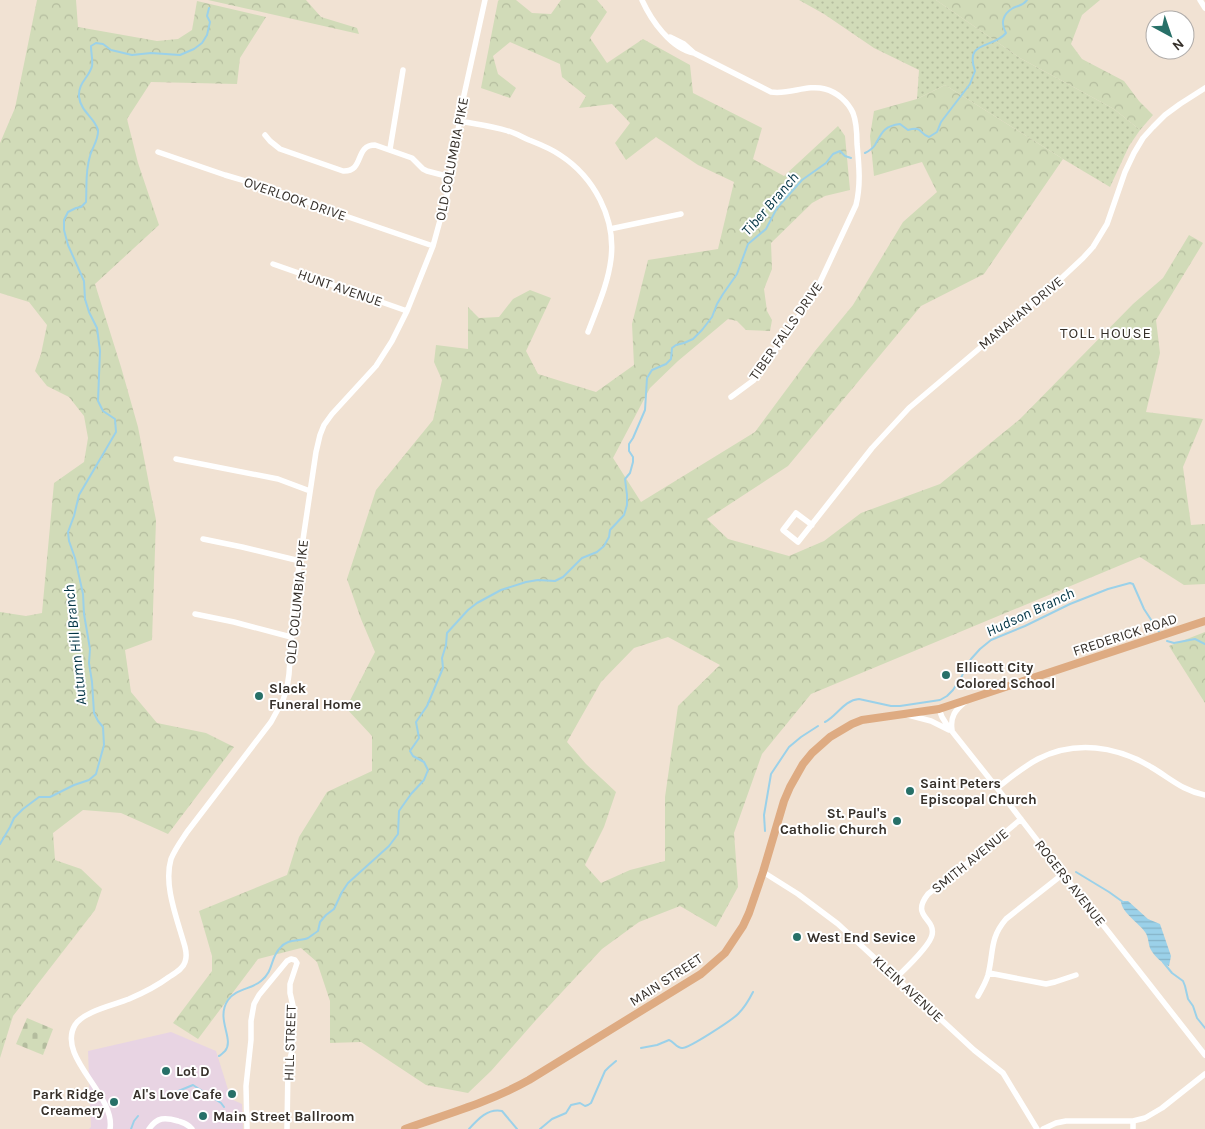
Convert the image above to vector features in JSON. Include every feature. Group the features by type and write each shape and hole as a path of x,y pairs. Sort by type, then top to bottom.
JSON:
{"main road":[{"name":"FREDERICK ROAD","path":"939,709 1205,621"},
{"name":"MAIN STREET","path":"406,1129 484,1102 515,1088 701,974 725,953 743,926 763,872 784,801 803,764 812,753 852,724 862,720 939,709"}],"street":[{"name":"OLD COLUMBIA PIKE","path":"110,1129 111,1120 102,1100 76,1056 72,1042 73,1031 82,1018 142,993 166,979 183,966 186,961 186,954 170,892 171,859 187,832 271,722 287,688 294,600 320,435 332,414 376,366 384,354 400,327 433,246 443,211 459,121 485,0"},
{"name":"TIBER FALLS DRIVE","path":"642,0 655,24 680,49 694,53 772,92 785,93 811,87 831,91 848,105 856,126 860,175 858,197 827,268 814,295 758,374 750,383 731,397"},
{"path":"1200,0 1205,8"},
{"path":"390,149 403,70"},
{"name":"MANAHAN DRIVE","path":"812,524 796,513 783,530 798,542 872,448 909,408 1052,287 1083,258 1093,247 1107,224 1125,172 1144,138 1165,115 1205,88"},
{"path":"459,121 510,131 560,155 582,174 599,198 610,229 611,257 609,271 588,332"},
{"path":"265,135 280,149 343,171 355,168 364,149 367,146 375,145 412,158 427,170 450,177"},
{"name":"OVERLOOK DRIVE","path":"158,152 433,246"},
{"path":"610,229 681,214"},
{"name":"HUNT AVENUE","path":"272,264 407,311"},
{"path":"176,459 278,479 310,491"},
{"path":"203,539 300,561"},
{"path":"195,614 291,637"},
{"path":"953,732 952,718 957,709 968,700"},
{"name":"ROGERS AVENUE","path":"939,709 942,717 953,732 1205,1055"},
{"path":"893,715 916,716 939,724 953,732"},
{"path":"998,788 1017,772 1040,758 1056,752 1095,747 1112,750 1142,761 1182,787 1196,794 1205,795"},
{"name":"SMITH AVENUE","path":"897,977 931,939 932,930 921,909 921,904 928,894 1021,819"},
{"name":"KLEIN AVENUE","path":"763,872 798,894 838,924 974,1050 1003,1073 1036,1129"},
{"path":"978,996 989,973 993,942 1000,926 1006,919 1063,874"},
{"name":"HILL STREET","path":"247,1129 246,1086 254,1004 259,995 287,961 294,959 297,964 290,984 294,1010 292,1050 288,1066 288,1129"},
{"path":"989,973 1046,984 1076,975"},
{"path":"1044,1129 1056,1123 1066,1121 1133,1121 1145,1118 1153,1114 1205,1074"},
{"path":"149,1129 160,1119 169,1118 188,1124 192,1129"},
{"path":"1133,1121 1133,1129"}],"shaded area":[{"path":"171,1032 216,1051 231,1099 242,1104 243,1129 89,1129 91,1127 88,1051"}],"green space":[{"path":"37,0 76,0 78,27 157,41 178,39 192,30 197,1 266,17 240,58 237,84 151,82 127,119 138,163 159,225 95,284 138,427 156,520 152,640 125,650 131,692 157,723 206,733 234,747 168,834 121,813 83,810 53,833 55,860 81,869 102,889 95,910 13,1016 0,1058 0,612 26,616 42,613 54,483 84,462 88,438 84,416 69,397 47,386 35,371 41,354 47,325 29,302 0,293 0,143 15,108"},
{"path":"208,0 306,0 321,17 357,28 359,34"},
{"path":"516,0 532,13 551,14 561,0 597,0 607,12 590,38 607,63 643,39 690,65 693,93 762,128 753,159 784,176 838,126 845,136 850,190 825,196 812,203 771,243 772,269 764,289 767,311 772,320 770,331 746,330 737,321 728,319 678,361 650,388 613,458 641,502 755,432 815,351 853,305 903,222 937,192 922,162 874,176 870,136 874,111 917,99 945,85 1063,159 984,274 921,306 788,466 707,519 728,539 789,556 824,541 861,513 940,484 1019,420 1133,304 1163,278 1189,235 1203,243 1156,320 1160,353 1146,412 1203,419 1183,467 1191,525 1205,524 1205,584 1184,585 1140,557 811,694 762,754 734,833 738,887 716,927 680,906 639,922 602,949 491,1071 468,1093 426,1085 361,1042 330,1043 330,1001 317,962 301,948 258,959 198,1039 173,1023 212,971 212,956 199,911 287,875 299,837 327,792 372,771 372,736 346,708 375,652 347,579 376,490 433,420 442,380 434,362 436,345 468,349 468,307 479,318 499,317 513,299 530,290 551,298 526,351 538,374 596,392 634,365 632,324 648,260 718,249 734,182 698,165 656,137 626,160 615,143 630,123 612,104 579,108 586,96 562,77 560,64 510,42 493,56 498,74 516,88 510,98 481,88 498,1","holes":["668,637 720,665 678,706 665,797 665,861 630,870 601,883 585,865 604,827 616,792 586,764 567,742 601,682 634,648"]},
{"path":"799,0 936,0 1020,58 1114,109 1140,130 1129,146 1110,187 945,85 917,99 919,70 874,48 824,14"},
{"path":"936,0 1100,0 1082,15 1071,44 1082,59 1124,81 1139,101 1153,115 1140,130 1114,109 1020,58"},
{"path":"1205,632 1205,703 1169,646"},
{"path":"27,1018 53,1029 43,1055 16,1044"}],"water":[{"path":"1121,901 1128,901 1148,919 1160,924 1171,956 1169,966 1159,960 1153,953 1146,934 1124,909"}],"waterway":[{"path":"865,153 874,146 884,130 890,126 900,124 908,130 918,129 929,137 937,132 941,122 970,84 975,71 973,54 982,46 1000,38 1006,33 1003,26 1005,16 1010,10 1027,0"},
{"name":"Autumn Hill Branch","path":"0,844 14,818 39,797 50,797 89,780 96,774 104,745 103,727 94,713 89,663 90,649 84,614 83,594 68,532 79,495 116,432 115,419 103,411 98,401 100,351 97,328 85,299 84,281 68,245 64,230 64,220 68,212 81,207 86,202 87,168 98,133 94,122 82,107 79,92 92,66 91,46 96,43 103,44 111,50 132,55 151,53 180,55 194,49 202,43 207,35 210,22 207,16 209,8"},
{"name":"Tiber Branch","path":"219,1056 225,1051 227,1046 228,1041 223,1014 231,996 257,984 265,977 277,952 283,945 290,941 308,938 318,931 320,922 334,909 348,883 389,846 398,834 399,811 424,780 428,770 424,762 413,756 410,751 419,738 416,722 427,706 443,668 442,658 447,633 477,603 501,590 526,582 538,580 555,581 563,577 582,558 597,552 604,546 609,537 610,530 624,515 627,505 625,479 630,473 633,462 633,457 629,451 629,444 645,410 647,378 652,370 666,364 671,359 672,348 693,339 702,330 712,317 717,304 737,274 748,244 766,229 777,208 802,180 826,163 833,154 840,151 845,156 851,158"},
{"name":"Hudson Branch","path":"825,722 849,702 859,699 891,706 940,700 953,690 971,659 991,640 1070,604 1108,589 1130,583 1133,584 1144,609 1159,632"},
{"name":"Hudson Branch","path":"1167,641 1174,643 1195,639 1205,644"},
{"name":"Hudson Branch","path":"765,831 764,815 771,774 789,747 818,726"},
{"path":"1076,872 1123,902"},
{"path":"1163,962 1172,973 1183,981 1188,999 1193,1006 1197,1018 1205,1028"},
{"name":"Hudson Branch","path":"641,1048 657,1045 669,1040 680,1048 686,1047 719,1028 738,1014 753,992"},
{"name":"Hudson Branch","path":"540,1129 552,1119 566,1113 571,1105 580,1103 585,1106 591,1103 605,1071 616,1061"},
{"name":"Hudson Branch","path":"193,1085 221,1103 224,1107"},
{"path":"171,1094 193,1085"},
{"name":"Hudson Branch","path":"469,1129 484,1115 492,1111 502,1111 517,1129"},
{"path":"131,1129 138,1116"}],"place":[{"name":"Ellicott City Colored School","path":"946,675"},
{"name":"Slack Funeral Home","path":"259,696"},
{"name":"Saint Peters Episcopal Church","path":"910,791"},
{"name":"St. Paul's Catholic Church","path":"897,821"},
{"name":"West End Sevice","path":"797,937"},
{"name":"Lot D","path":"166,1071"},
{"name":"Al's Love Cafe","path":"232,1094"},
{"name":"Park Ridge Creamery","path":"114,1102"},
{"name":"Main Street Ballroom","path":"203,1116"}],"district":[{"name":"TOLL HOUSE","path":"1106,333"}]}
